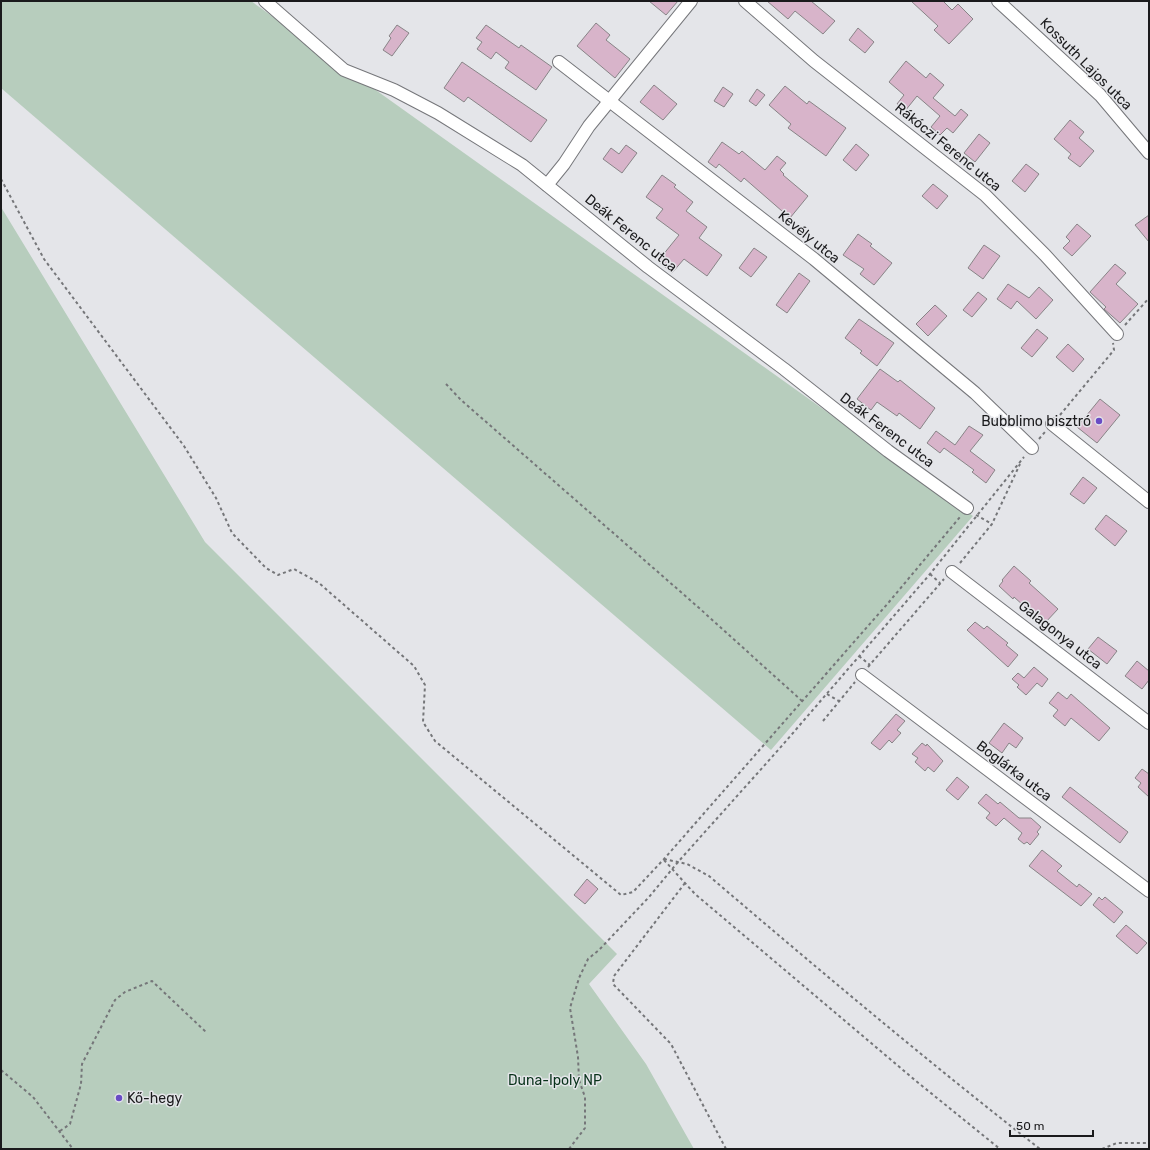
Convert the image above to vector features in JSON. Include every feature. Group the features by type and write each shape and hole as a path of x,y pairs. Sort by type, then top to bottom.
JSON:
{"street":[{"name":"Deák Ferenc utca","path":"265,1 344,70 394,90 438,113 522,164 648,267 784,369 888,451 966,508"},
{"path":"547,185 564,164 589,126 691,1"},
{"name":"Rákóczi Ferenc utca","path":"745,1 814,61 984,195 1044,255 1117,334"},
{"name":"Kossuth Lajos utca","path":"998,1 1100,95 1149,153"},
{"name":"Kevély utca","path":"559,62 609,102 627,113 814,259 975,393 1032,448"},
{"path":"1052,424 1149,502"},
{"name":"Galagonya utca","path":"952,572 1149,723"},
{"name":"Boglárka utca","path":"862,675 1149,891"}],"path":[{"path":"1,179 44,259 184,446 216,498 232,533 266,568 278,575 294,569 319,583 414,666 425,685 423,722 435,741 620,895 633,892 664,859 889,602 966,508"},
{"path":"1052,424 1114,350 1112,340 1149,298"},
{"path":"446,384 461,400 698,606 802,701"},
{"path":"569,1149 586,1128 585,1097 579,1080 578,1056 570,1008 578,978 588,959 599,950 617,929 650,897 678,862 930,574 978,516 1022,459 992,524 823,721"},
{"path":"978,516 992,524"},
{"path":"930,574 940,583"},
{"path":"859,656 870,665"},
{"path":"826,693 839,702"},
{"path":"664,859 687,864 709,876 948,1078 1040,1149"},
{"path":"664,859 685,883 707,904 1000,1149"},
{"path":"685,883 614,976 613,984 671,1044 726,1149"},
{"path":"60,1131 70,1124 81,1084 82,1064 115,1000 125,992 152,981 207,1033"},
{"path":"1,1070 33,1097 74,1149"},
{"path":"1102,1149 1117,1143 1149,1143"}],"green space":[{"path":"1,1 251,1 973,516 771,750 1,88"},
{"name":"Duna-Ipoly NP","path":"1,207 205,542 617,954 589,984 646,1064 694,1149 1,1149"}],"building":[{"path":"649,1 678,1 666,15"},
{"path":"767,1 811,1 835,21 823,34 795,11 788,19"},
{"path":"911,1 943,1 952,10 958,4 973,19 949,44 934,30 938,26"},
{"path":"596,23 610,35 606,40 630,59 615,78 577,46"},
{"path":"397,25 409,33 392,56 383,50 391,38 389,36"},
{"path":"486,25 519,48 521,45 552,67 536,90 505,68 509,62 496,52 491,59 477,49 482,42 476,38"},
{"path":"858,28 874,42 865,53 849,40"},
{"path":"906,61 926,78 930,73 944,85 933,98 955,116 961,109 968,115 953,133 947,128 940,135 931,127 940,116 917,96 905,111 897,104 904,95 889,82"},
{"path":"462,62 547,120 531,142 468,97 464,102 444,88"},
{"path":"654,85 677,104 663,120 640,102"},
{"path":"785,86 807,104 809,101 846,128 826,156 788,128 791,124 769,105"},
{"path":"723,87 733,94 724,107 714,101"},
{"path":"757,89 765,95 756,106 749,101"},
{"path":"1070,120 1084,132 1079,138 1094,151 1080,167 1068,158 1071,154 1054,139"},
{"path":"979,134 990,143 975,162 964,153"},
{"path":"722,142 739,154 742,151 765,170 777,156 786,163 780,170 784,174 783,175 808,196 790,218 744,178 741,182 719,164 716,168 708,162"},
{"path":"856,144 869,155 856,171 843,160"},
{"path":"626,145 637,153 622,173 603,159 611,148 619,154"},
{"path":"1026,164 1039,174 1025,192 1012,181"},
{"path":"662,175 676,185 674,187 693,202 686,211 707,227 699,238 722,255 707,276 684,259 672,273 658,261 679,235 656,218 663,209 646,197"},
{"path":"933,184 948,196 937,209 922,196"},
{"path":"1149,215 1149,242 1135,225"},
{"path":"1077,224 1091,236 1072,256 1063,248 1070,241 1066,237"},
{"path":"858,234 872,244 870,246 892,263 874,285 860,274 864,269 843,255"},
{"path":"984,245 1000,256 983,279 968,268"},
{"path":"754,248 767,257 751,277 739,268"},
{"path":"1115,264 1126,273 1116,284 1138,304 1120,323 1104,309 1106,307 1090,292"},
{"path":"799,273 810,281 787,313 776,305"},
{"path":"1008,284 1029,298 1039,287 1053,300 1036,319 1017,301 1011,309 997,299"},
{"path":"978,292 987,299 972,317 963,310"},
{"path":"935,305 947,316 928,336 916,324"},
{"path":"859,319 894,343 877,366 860,353 862,351 845,338"},
{"path":"1037,329 1048,338 1032,357 1021,348"},
{"path":"1068,344 1084,359 1073,372 1056,357"},
{"path":"880,369 898,382 900,380 935,408 920,429 899,413 897,416 877,402 871,410 857,399"},
{"name":"Bubblimo bisztró","path":"1100,399 1120,415 1097,443 1077,427"},
{"path":"969,426 983,435 970,451 995,470 986,483 972,472 974,470 944,448 940,453 927,443 936,431 955,445"},
{"path":"1083,477 1097,488 1084,504 1070,494"},
{"path":"1106,515 1127,531 1115,546 1095,529"},
{"path":"1014,566 1031,581 1029,583 1058,609 1044,624 1014,597 1013,599 999,586"},
{"path":"975,622 984,629 987,626 1008,643 1006,645 1018,655 1008,667 967,630"},
{"path":"1098,637 1117,651 1107,664 1088,649"},
{"path":"1137,661 1149,671 1149,680 1142,689 1125,676"},
{"path":"1034,667 1048,679 1042,687 1037,683 1026,695 1017,687 1019,685 1012,679 1018,673 1024,678"},
{"path":"1058,692 1067,699 1071,694 1110,728 1099,741 1071,718 1065,726 1053,716 1058,710 1049,703"},
{"path":"896,714 905,721 897,730 901,733 892,743 889,740 880,750 871,743"},
{"path":"1004,723 1023,738 1016,748 1009,743 1002,753 989,743"},
{"path":"922,743 926,746 927,744 943,761 934,772 928,767 925,771 915,762 918,758 912,754"},
{"path":"1142,769 1149,774 1149,797 1138,787 1141,783 1135,778"},
{"path":"957,777 969,787 958,800 946,790"},
{"path":"1070,787 1128,832 1120,843 1062,797"},
{"path":"986,794 998,804 1000,802 1019,818 1031,818 1041,827 1037,832 1039,834 1030,845 1027,842 1024,844 1018,839 1022,833 1004,818 996,826 986,818 990,813 978,803"},
{"path":"1042,850 1062,866 1057,871 1077,887 1079,884 1092,894 1081,906 1029,866"},
{"path":"587,879 598,889 585,904 574,895"},
{"path":"1099,897 1102,900 1105,897 1123,912 1114,923 1093,905"},
{"path":"1126,925 1147,943 1137,954 1116,936"}],"place":[{"name":"Bubblimo bisztró","path":"1099,421"},
{"name":"Kő-hegy","path":"119,1098"}]}
